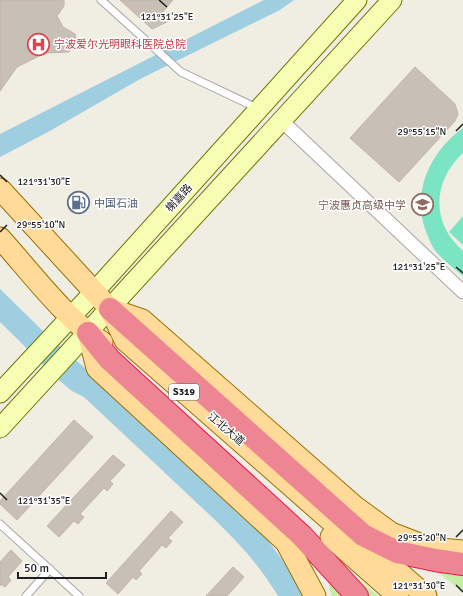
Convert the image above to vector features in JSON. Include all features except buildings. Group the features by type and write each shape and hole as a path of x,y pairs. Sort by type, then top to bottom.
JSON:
{"highway":[{"path":"110,309 363,535 397,552 463,564"},
{"path":"88,334 110,360 302,536 357,596"}],"main road":[{"name":"榭嘉路","path":"0,393 94,292 357,0"},
{"path":"0,428 88,334 392,0"},
{"name":"江北大道","path":"0,189 110,309 125,340 330,520 390,565 426,596"},
{"name":"江北大道","path":"0,238 88,334 114,349 392,590"},
{"path":"110,309 142,320 354,506 391,533 430,548 463,551"},
{"path":"88,334 97,368 286,542 315,596"}],"street":[{"path":"282,120 463,292"}],"lane":[{"path":"101,0 181,72 259,109"},
{"path":"0,524 79,596"},
{"path":"26,596 50,569"}],"green space":[{"path":"463,128 463,153 453,164 445,177 439,202 445,228 463,251 463,276 437,253 430,242 425,229 421,200 427,172 433,160 452,137"},
{"path":"463,216 463,245 449,232"},
{"path":"463,554 463,592 429,565"},
{"path":"344,572 353,574 378,596 332,596 329,588 329,580"}],"water":[{"path":"264,0 294,0 280,10 142,78 48,132 0,157 0,134"},
{"path":"0,289 45,333 94,376 258,527 300,584 305,596 278,596 257,565 221,526 84,397 72,391 61,382 0,322"}],"place":[{"name":"宁波爱尔光明眼科医院总院","path":"38,44"},
{"name":"中国石油","path":"78,203"},
{"name":"宁波惠贞高级中学","path":"422,205"}]}
